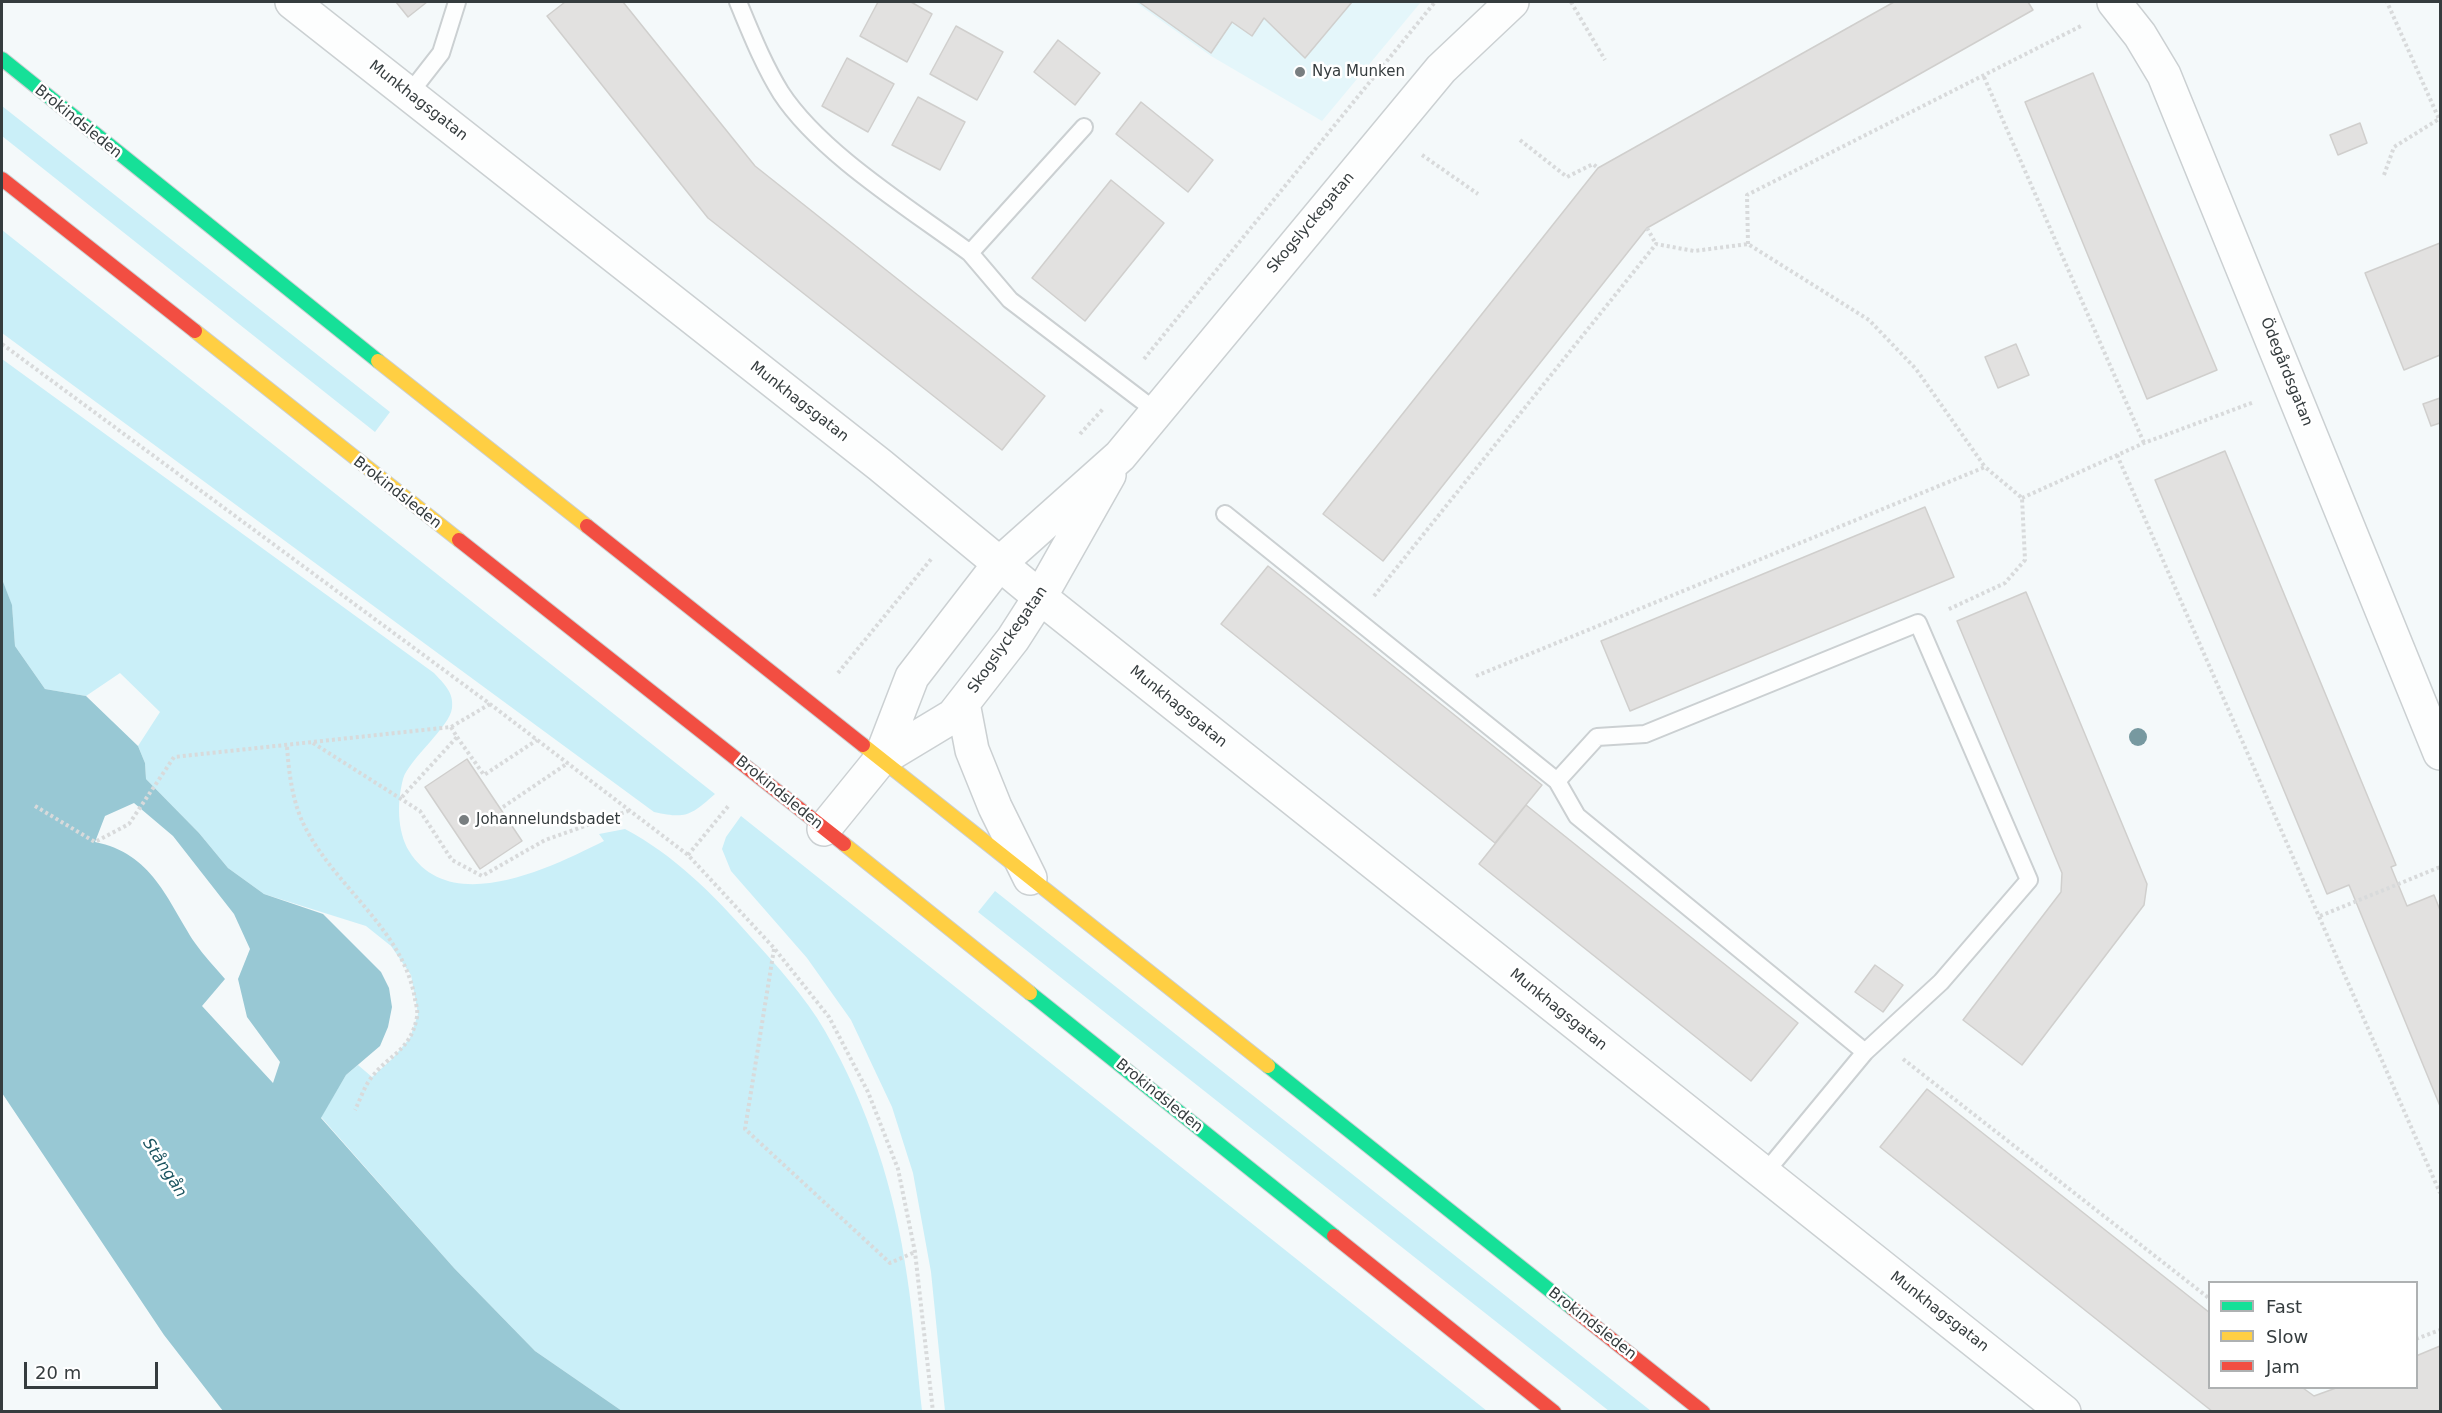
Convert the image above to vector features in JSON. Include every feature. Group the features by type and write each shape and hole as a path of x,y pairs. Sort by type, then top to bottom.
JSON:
{"main road":[{"name":"Brokindsleden","path":"2,59 109,148 1703,1412"},
{"name":"Brokindsleden","path":"2,179 755,773 1554,1412"}],"street":[{"name":"Munkhagsgatan","path":"292,2 957,528 1040,597 2064,1412"},
{"name":"Skogslyckegatan","path":"824,829 880,760 912,677 1000,563 1120,456 1441,69 1512,2"},
{"name":"Ödegårdsgatan","path":"2103,10 2140,35 2164,75 2440,753"},
{"name":"Skogslyckegatan","path":"880,760 953,716 963,704 1013,639 1040,597 1120,456"},
{"name":"Brokindsleden","path":"963,704 972,750 995,807 1030,879"}],"lane":[{"path":"409,94 441,53 457,2"},
{"path":"738,2 764,63 782,94 831,148 970,253 1010,300 1157,412"},
{"path":"970,253 1084,128"},
{"path":"1225,514 1557,781 1577,816 1865,1052"},
{"path":"1557,781 1597,737 1645,734 1918,623 2029,880 1941,982 1865,1052 1764,1174"}],"path":[{"path":"1079,435 1123,386 1435,2"},
{"path":"1571,2 1605,60"},
{"path":"2384,175 2394,147 2440,118 2387,2"},
{"path":"1748,244 1747,195 1984,77 2103,10"},
{"path":"1984,77 2144,443"},
{"path":"1520,141 1567,177 1593,164 1598,168"},
{"path":"1647,228 1656,244"},
{"path":"1656,244 1694,251 1748,244 1869,320 1916,369 1985,467 2022,498 2025,560 2005,583 1918,623"},
{"path":"1355,620 1656,244"},
{"path":"2,344 490,704 688,855 774,948 830,1017 868,1092 898,1169 915,1252 933,1412"},
{"path":"2022,498 2144,443 2293,388"},
{"path":"2117,455 2440,1193"},
{"path":"1442,690 1985,467"},
{"path":"812,704 957,528"},
{"path":"35,806 95,842 129,824 156,780 174,757 286,747 451,727 490,704"},
{"path":"451,727 484,775 537,740"},
{"path":"402,797 458,736"},
{"path":"313,743 402,797 420,811 452,860 482,876 545,840 629,811"},
{"path":"286,747 290,782 302,822 321,853 388,937 411,975 418,1014 410,1038 372,1077 355,1110"},
{"path":"504,807 568,763"},
{"path":"688,855 755,773"},
{"path":"2320,916 2440,867"},
{"path":"774,948 745,1129 890,1263 915,1252"},
{"path":"1878,1039 2208,1297"},
{"path":"2418,1338 2440,1330"}],"shaded area":[{"name":"Nya Munken","path":"1135,2 1421,2 1322,121 1211,56"},
{"path":"2,106 390,412 375,432 2,136"},
{"path":"2,230 715,794 687,814 654,812 2,333"},
{"path":"2,359 434,673 445,685 452,702 450,716 407,771 400,797 399,816 402,835 409,851 427,871 449,881 475,884 502,881 530,873 582,852 604,841 599,834 625,829 643,839 692,876 780,969 825,1031 854,1089 878,1149 902,1244 912,1310 922,1411 622,1411 535,1351 454,1268 321,1117 346,1075 358,1065 372,1077 410,1038 418,1014 411,975 391,946 366,926 264,894 228,868 199,833 146,779 145,763 138,746 160,712 120,673 86,696 45,689 15,646 12,606 2,579"},
{"path":"741,816 1487,1411 945,1411 931,1272 913,1173 892,1107 851,1020 807,958 731,871 722,849 726,837"},
{"path":"995,891 1651,1411 1609,1411 978,912"}],"water":[{"name":"Stångån","path":"2,579 12,605 15,646 45,689 86,696 138,746 145,763 146,779 199,833 228,868 264,894 323,914 381,972 389,988 392,1007 388,1027 380,1046 346,1075 321,1118 454,1268 535,1351 622,1411 223,1411 164,1335 2,1093","holes":["134,803 173,836 234,914 250,949 238,979 247,1017 280,1062 273,1083 202,1006 225,979 195,943 156,880 131,856 95,842 105,816"]}],"building":[{"path":"396,2 427,2 408,17"},
{"path":"565,2 623,2 755,166 1045,396 1002,450 708,218 547,16"},
{"path":"878,2 911,2 932,14 907,62 860,36"},
{"path":"1139,2 1352,2 1305,58 1264,18 1252,36 1232,22 1211,53"},
{"path":"1894,2 2028,2 2033,10 1647,228 1383,561 1323,514 1598,168"},
{"path":"956,26 1003,52 977,100 930,74"},
{"path":"1058,40 1100,73 1075,105 1034,72"},
{"path":"847,58 894,84 868,132 822,106"},
{"path":"2093,73 2217,370 2147,399 2025,102"},
{"path":"918,97 965,122 940,170 892,145"},
{"path":"1141,102 1213,160 1188,192 1116,134"},
{"path":"2360,123 2367,143 2338,155 2330,135"},
{"path":"1111,180 1164,223 1085,321 1032,278"},
{"path":"2440,243 2440,355 2404,370 2365,273"},
{"path":"2016,344 2029,375 1998,388 1985,357"},
{"path":"2440,398 2440,423 2431,426 2423,404"},
{"path":"2225,451 2396,865 2391,867 2407,906 2434,895 2440,910 2440,1106 2349,885 2327,894 2155,480"},
{"path":"1925,507 1954,577 1630,711 1601,641"},
{"path":"1268,566 1542,785 1495,843 1221,624"},
{"path":"2026,592 2147,884 2144,905 2022,1065 1963,1020 2061,892 2062,873 1957,621"},
{"path":"467,759 522,841 480,869 425,787"},
{"path":"1526,805 1798,1023 1751,1081 1479,864"},
{"path":"1875,965 1903,985 1883,1012 1855,992"},
{"path":"1927,1089 2208,1311 2208,1389 2304,1389 2314,1396 2333,1389 2418,1389 2418,1355 2440,1346 2440,1412 2213,1412 1880,1147"}],"traffic: fast":[{"path":"2,59 378,361"},
{"path":"1030,993 1334,1236"},
{"path":"1268,1066 1572,1308"}],"traffic: slow":[{"path":"195,331 459,540"},
{"path":"378,361 587,526"},
{"path":"863,745 1268,1066"},
{"path":"844,844 1030,993"}],"traffic: jam":[{"path":"2,179 195,331"},
{"path":"587,526 863,745"},
{"path":"459,540 844,844"},
{"path":"1334,1236 1554,1412"},
{"path":"1572,1308 1703,1412"}],"place":[{"name":"Nya Munken","path":"1300,72"},
{"name":"Johannelundsbadet","path":"464,820"}]}
